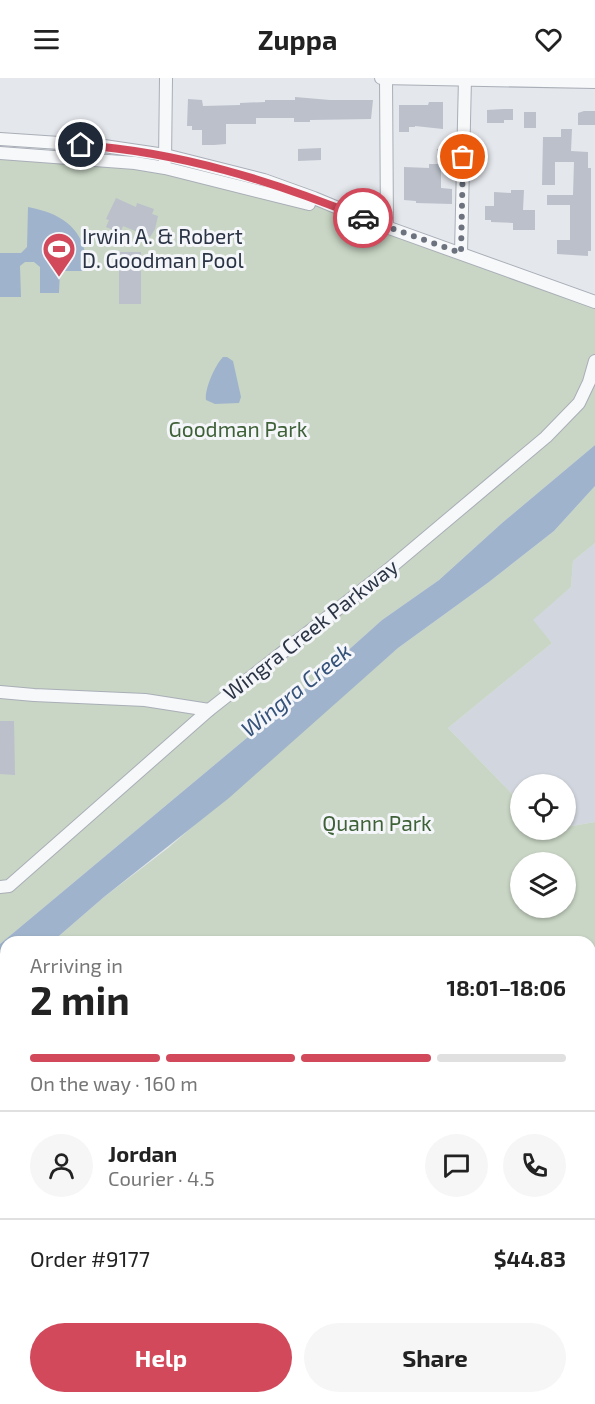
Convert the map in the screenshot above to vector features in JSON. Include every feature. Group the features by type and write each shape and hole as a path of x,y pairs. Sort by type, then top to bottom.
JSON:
{"street":[{"path":"165,161 166,78"},
{"path":"387,227 384,78 595,82"},
{"path":"461,253 465,79"},
{"path":"0,139 104,146 165,161 264,180 595,302"},
{"path":"0,153 135,163 165,161"},
{"name":"Wingra Creek Parkway","path":"5,887 209,710 389,569 546,437 579,403 589,382 595,361"},
{"path":"0,692 145,700 209,710"}],"shaded area":[{"path":"595,543 595,822 576,825 576,774 510,774 510,792 448,728 552,643 532,620 571,587 573,561"}],"green space":[{"name":"Goodman Park","path":"0,153 135,163 284,197 367,220 595,302 595,445 502,523 439,580 382,620 297,696 10,936 0,936"},
{"name":"Quann Park","path":"595,486 595,543 573,561 571,587 533,620 552,643 448,728 510,792 510,840 576,840 576,825 595,822 595,936 59,936 104,897 168,848 398,648 489,582 554,531"}],"water":[{"path":"28,207 53,214 71,227 83,245 87,271 60,271 59,293 40,293 40,267 34,262 25,262 20,266 21,297 0,297 0,253 21,253 27,247"},
{"path":"223,357 233,361 241,397 239,403 215,404 206,400 211,378"},
{"name":"Wingra Creek","path":"595,445 595,486 554,531 489,582 398,648 229,798 104,897 59,936 10,936 297,696 382,620 439,580 502,523"}],"building":[{"path":"295,97 373,100 371,119 294,122 294,118 256,118 256,124 226,124 226,144 214,145 202,145 202,130 192,130 192,126 187,126 188,99 202,100 203,106 240,105 240,103 265,102 265,100 295,100"},
{"path":"429,102 443,102 443,129 415,126 409,127 409,132 399,132 399,105 428,105"},
{"path":"513,109 513,120 504,120 504,123 487,123 487,110"},
{"path":"595,111 595,125 578,125 578,113"},
{"path":"524,112 536,112 536,128 524,128"},
{"path":"561,129 572,129 571,151 588,152 588,168 591,168 591,251 588,251 588,256 557,254 557,240 570,240 570,205 547,205 547,195 573,195 574,162 555,162 555,185 542,185 543,137 561,137"},
{"path":"321,148 321,160 298,161 298,149"},
{"path":"437,149 449,149 449,162 437,161"},
{"path":"429,164 441,164 441,188 452,189 452,204 416,203 416,201 404,200 404,167 429,168"},
{"path":"511,190 524,190 523,210 535,210 535,230 513,230 513,223 485,220 485,206 494,206 494,192 511,193"},
{"path":"116,198 136,207 137,203 154,209 152,214 158,216 155,229 150,237 123,226 120,233 106,227 109,220 106,219"},
{"path":"119,252 141,252 141,304 119,304"},
{"path":"0,721 14,721 15,775 0,774"}],"way so far":[{"path":"363,218 461,253 463,157"}],"place":[{"name":"Irwin A. & Robert D. Goodman Pool","path":"59,278"}],"route":[{"path":"81,145 165,155 264,180 363,218"}]}
